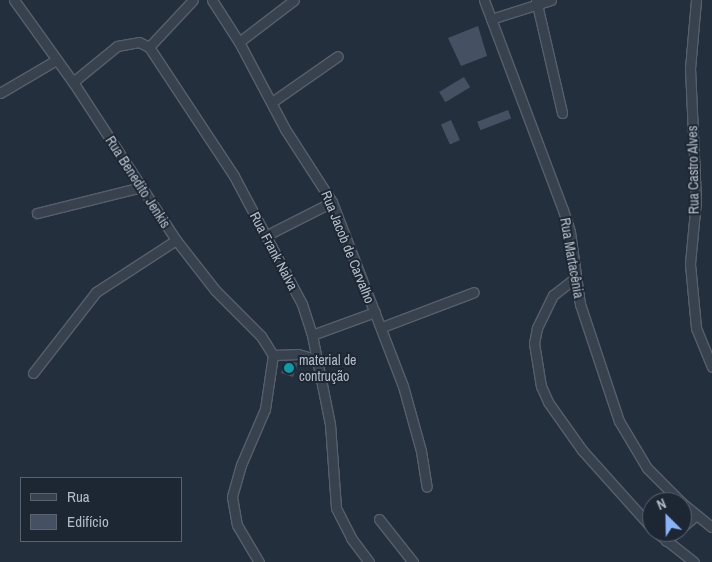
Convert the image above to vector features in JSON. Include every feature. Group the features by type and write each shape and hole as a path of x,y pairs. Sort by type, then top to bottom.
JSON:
{"street":[{"name":"Rua Benedito Jenkis","path":"14,0 73,82 176,240 215,290 261,336 273,355"},
{"path":"73,82 116,46 139,42 148,47 193,0"},
{"name":"Rua Jacob de Carvalho","path":"212,0 239,42 272,102 332,202 382,327 421,451 427,487"},
{"path":"239,42 294,0"},
{"name":"Rua Martacênia","path":"484,0 563,210 570,232 575,278 596,358 619,421 647,468 672,492"},
{"path":"491,19 537,2 551,0"},
{"name":"Rua Castro Alves","path":"696,0 690,68 696,200 690,264 696,328 712,367"},
{"path":"537,2 562,113"},
{"name":"Rua Frank Nalva","path":"148,47 223,160 267,235 302,304 312,335 330,424 336,508 351,538 369,562"},
{"path":"272,102 338,56"},
{"path":"0,93 56,60"},
{"path":"37,213 142,187"},
{"path":"267,235 332,202"},
{"path":"33,373 83,305 96,292 176,240"},
{"path":"575,278 553,295 536,328 534,343 541,386 552,408 582,450 642,517"},
{"path":"382,327 474,292"},
{"path":"312,335 375,312"},
{"path":"259,562 238,526 232,497 241,465 265,409 273,355 298,354 316,359"},
{"name":"Rua Martacênia","path":"692,513 712,527"},
{"path":"379,518 412,562"},
{"path":"667,542 694,562"}],"building":[{"path":"478,26 487,56 461,66 448,38"},
{"path":"464,77 470,87 445,102 439,92"},
{"path":"508,110 511,118 480,130 477,122"},
{"path":"451,120 460,140 450,145 441,124"},
{"name":"material de contrução","path":"286,361 298,363 293,377 281,373"}],"place":[{"name":"material de contrução","path":"289,368"}]}
